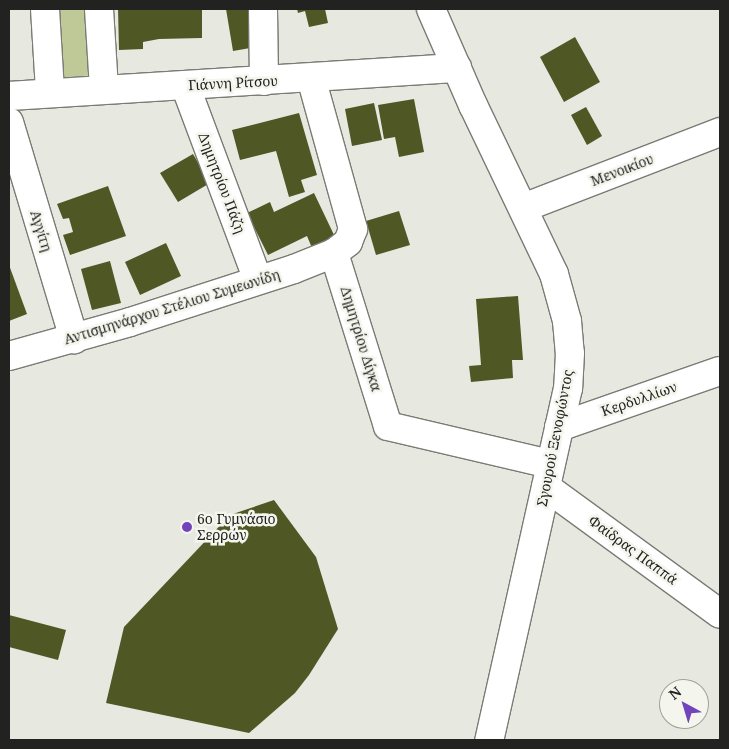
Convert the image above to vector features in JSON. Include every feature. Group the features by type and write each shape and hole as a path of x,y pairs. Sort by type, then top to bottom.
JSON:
{"street":[{"path":"45,9 50,91"},
{"path":"99,9 104,88"},
{"path":"263,9 264,81"},
{"name":"Σγουρού Ξενοφώντος","path":"431,9 554,274 567,321 570,368 489,740"},
{"name":"Γιάννη Ρίτσου","path":"9,96 50,91 264,81 457,68"},
{"path":"311,78 353,229 348,242 334,253"},
{"name":"Δημητρίου Πάζη","path":"185,85 258,280"},
{"name":"Αγγίτη","path":"9,122 74,339"},
{"name":"Μενοικίου","path":"523,208 720,132"},
{"name":"Αντισμηνάρχου Στέλιου Συμεωνίδη","path":"9,356 74,339 258,280 334,253"},
{"name":"Δημητρίου Δίγκα","path":"334,253 388,426 548,476"},
{"name":"Κερδυλλίων","path":"558,427 720,371"},
{"name":"Φαίδρας Παππά","path":"548,476 720,614"}],"green space":[{"path":"52,9 91,9 95,75 57,78"}],"building":[{"path":"118,9 202,9 202,38 159,39 143,42 143,49 119,50"},
{"path":"226,9 249,9 256,47 233,51"},
{"path":"297,9 325,9 328,23 309,27 305,11 298,13"},
{"path":"575,37 600,82 564,102 540,57"},
{"path":"414,99 424,152 399,157 395,137 384,139 378,105"},
{"path":"374,103 382,140 352,146 345,109"},
{"path":"586,107 602,136 587,145 571,115"},
{"path":"299,113 317,175 301,180 305,192 289,197 276,151 240,160 232,130"},
{"path":"193,154 210,183 178,202 160,173"},
{"path":"108,186 126,236 70,255 63,235 73,232 69,218 63,219 57,204"},
{"path":"314,193 335,237 312,248 307,236 268,255 247,213 270,202 274,212"},
{"path":"399,211 410,245 376,255 366,221"},
{"path":"166,243 181,276 140,295 125,262"},
{"path":"110,261 121,303 92,310 81,269"},
{"path":"9,265 27,314 9,321"},
{"path":"518,296 523,360 512,360 513,378 471,382 469,366 481,365 476,299"},
{"path":"274,500 316,557 338,629 309,675 295,693 249,733 106,703 124,627 230,515"},
{"path":"9,615 66,630 58,660 9,647"}],"place":[{"name":"6ο Γυμνάσιο Σερρών","path":"187,527"}]}
